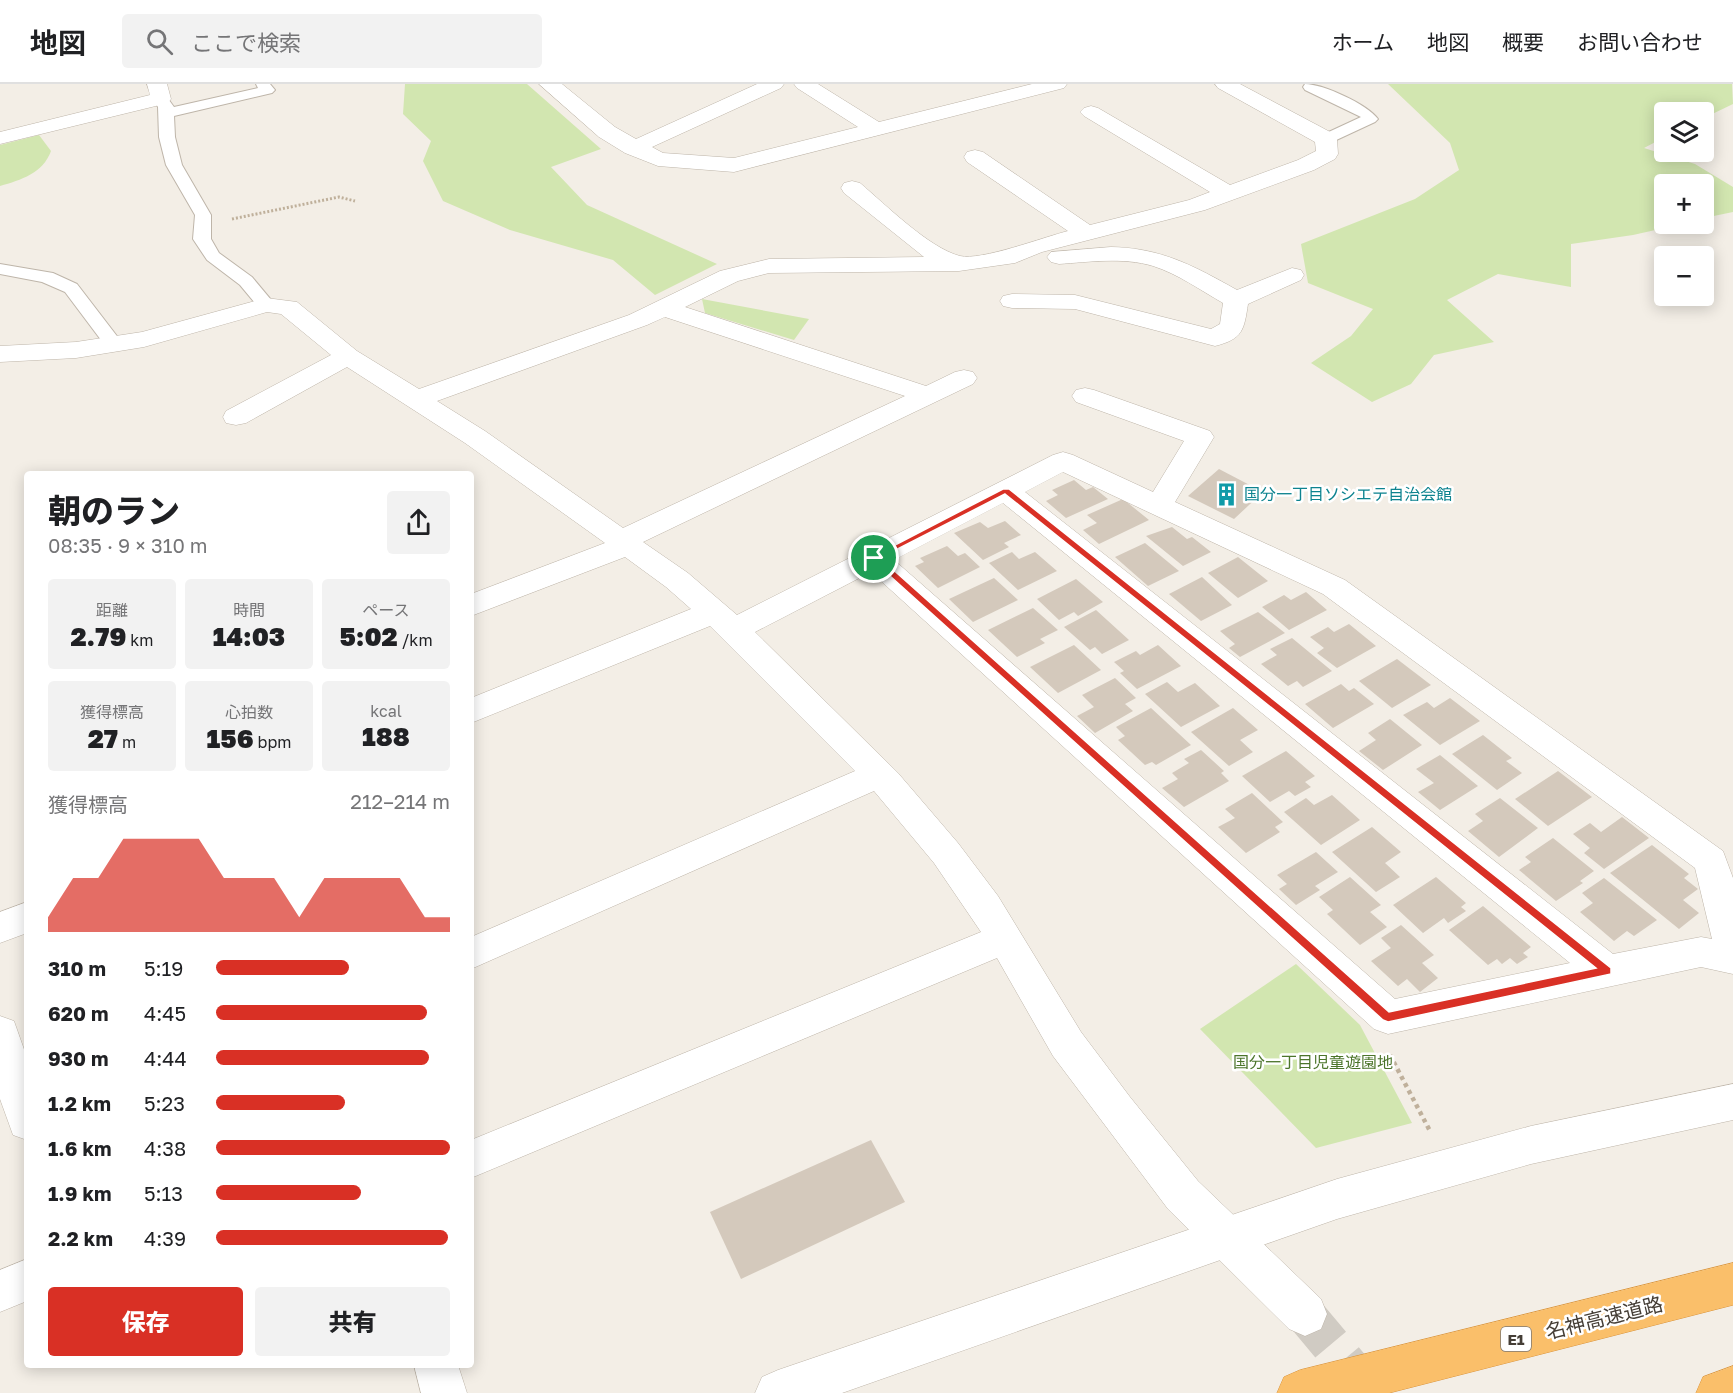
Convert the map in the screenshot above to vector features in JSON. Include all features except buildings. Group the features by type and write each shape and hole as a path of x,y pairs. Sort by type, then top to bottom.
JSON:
{"highway":[{"name":"名神高速道路","path":"1300,1393 1733,1284"},
{"path":"1719,1393 1733,1389"}],"street":[{"path":"549,84 608,132 633,148 658,159 734,165 1057,84"},
{"path":"633,148 774,84"},
{"path":"804,84 875,129"},
{"path":"1007,258 1034,247 1197,206 1306,165 1327,154 1326,139 1225,84"},
{"path":"962,88 987,102"},
{"path":"2,135 162,99"},
{"path":"1090,112 1229,194"},
{"path":"975,157 1087,234"},
{"path":"852,188 927,250 959,264"},
{"path":"417,399 638,320 729,276 769,266 959,264 1007,258 1031,260 1101,254 1145,256 1164,261 1236,300"},
{"path":"1236,300 1292,275"},
{"path":"1012,301 1075,302 1215,338 1232,328 1236,300"},
{"path":"0,354 76,350 114,344 144,339 266,305 288,307 348,356 475,437 623,544 677,580 724,621 879,775 946,853 986,906 1067,1044 1116,1110 1183,1195 1305,1314"},
{"path":"663,308 928,395"},
{"path":"236,417 348,356"},
{"path":"474,605 623,544 964,378"},
{"path":"1085,396 1200,437 1159,505"},
{"path":"474,710 724,621 874,558 1063,461 1334,586 1711,861 1733,948"},
{"path":"1006,491 1607,971"},
{"path":"874,558 1388,1017 1701,952 1733,958"},
{"path":"474,953 879,775"},
{"path":"0,928 24,918"},
{"path":"474,1158 1004,939"},
{"path":"0,1033 24,1112"},
{"path":"778,1393 1337,1199 1531,1145 1733,1101"},
{"path":"0,1291 24,1281"},
{"path":"437,1368 444,1393"}],"lane":[{"path":"263,84 267,90 162,99 167,137 174,165 203,215 202,239 213,256 246,281 266,305"},
{"path":"1310,87 1366,113 1370,120 1326,139"},
{"path":"0,269 47,277 71,288 114,344"}],"path":[{"path":"202,225 339,197 355,201"},
{"path":"1388,1017 1378,1032 1432,1134"}],"green space":[{"path":"405,84 527,84 601,149 551,167 587,205 717,264 655,295 613,260 510,230 443,201 423,161 431,141 403,114"},
{"path":"1388,84 1732,84 1733,104 1714,113 1714,102 1654,102 1654,143 1644,148 1654,151 1654,162 1689,162 1712,174 1654,174 1654,230 1571,244 1571,287 1498,274 1447,300 1494,342 1434,355 1411,384 1372,402 1311,363 1351,336 1373,309 1308,283 1301,244 1415,199 1459,170 1450,143"},
{"path":"39,135 51,151 43,165 23,178 0,186 0,145"},
{"path":"1714,176 1733,187 1733,212 1714,216"},
{"path":"702,299 809,319 794,340 705,313"},
{"name":"国分一丁目児童遊園地","path":"1296,964 1360,1025 1412,1123 1316,1148 1200,1029"}],"tunnel":[{"path":"1305,1314 1371,1393"}],"place":[{"name":"国分一丁目ソシエテ自治会館","path":"1226,494"}],"route":[{"path":"1006,491 1607,971 1388,1017 874,558 1006,491"}]}
